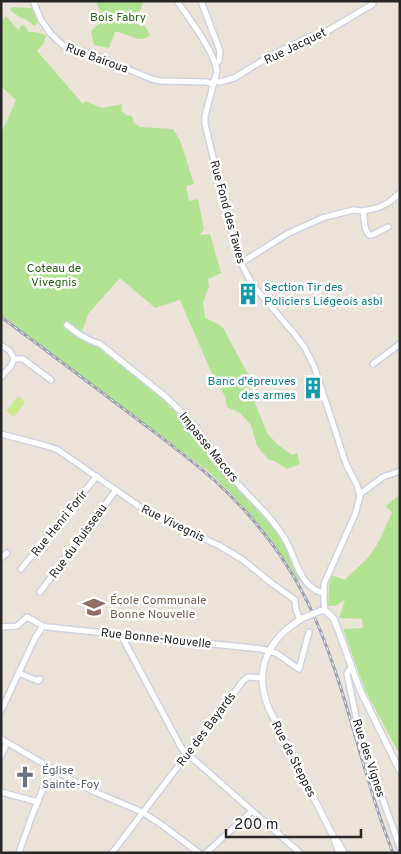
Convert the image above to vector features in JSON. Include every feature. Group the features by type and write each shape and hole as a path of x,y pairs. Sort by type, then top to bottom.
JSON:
{"street":[{"name":"Rue Bairoua","path":"33,1 41,20 66,50 86,52 152,80 214,82"},
{"path":"178,1 216,64"},
{"name":"Rue Fond des Tawes","path":"201,1 220,51 220,61 216,64 217,71 205,116 205,124 229,223 241,263 252,284 298,337 305,348 314,366 346,464 360,494"},
{"name":"Rue Jacquet","path":"214,82 234,78 310,37 324,33 373,4"},
{"path":"241,263 287,234 322,218 353,210 363,211 377,208 388,203 400,193"},
{"path":"363,211 366,231 369,235 388,227"},
{"name":"Impasse Macors","path":"67,325 76,333 100,344 176,406 204,439 221,465 262,509 285,539 306,581 315,590 324,592"},
{"path":"1,345 10,352 14,359"},
{"path":"373,364 397,346 400,353"},
{"path":"1,377 11,366 14,359"},
{"path":"14,359 23,359 51,380"},
{"name":"Rue Vivegnis","path":"1,434 58,450 154,516 220,546 243,560 294,600 296,610 302,619"},
{"path":"323,610 324,584 356,512 360,494 383,477 400,471"},
{"name":"Rue Henri Forir","path":"21,569 97,476"},
{"name":"Rue du Ruisseau","path":"40,592 116,490"},
{"path":"1,558 7,553"},
{"path":"262,678 266,658 281,634 302,619 323,610"},
{"path":"323,610 334,619 360,690 400,771"},
{"path":"1,627 17,626 27,617 43,626 1,711"},
{"name":"Rue Bonne-Nouvelle","path":"43,626 270,650"},
{"path":"270,650 299,669 309,632"},
{"path":"121,635 182,749 300,853"},
{"name":"Rue des Vignes","path":"352,668 348,670 347,674 356,721 400,848"},
{"path":"19,673 38,680 40,678"},
{"name":"Rue des Bayards","path":"112,853 243,681 248,677 262,678"},
{"name":"Rue de Steppes","path":"262,678 263,690 269,709 334,838 339,853"},
{"path":"1,739 51,769 95,792 142,812 199,853"},
{"path":"1,756 7,743"},
{"path":"20,850 51,769"},
{"path":"1,792 38,802"},
{"path":"206,853 252,811"},
{"name":"Rue de Steppes","path":"334,838 344,853"}],"green space":[{"name":"Bois Fabry","path":"96,1 144,1 140,11 133,15 136,24 144,25 150,35 146,38 137,39 115,32 109,48 94,45 91,31 103,20"},
{"path":"13,7 31,8 37,14 39,20 36,25 15,14 10,9"},
{"name":"Coteau de Vivegnis","path":"6,16 18,30 22,25 26,27 28,32 46,35 44,43 37,51 83,104 85,101 102,108 122,104 122,111 126,115 132,116 134,123 140,127 173,129 180,140 194,184 186,186 189,201 198,199 204,229 200,235 210,234 221,273 208,279 209,287 203,302 205,318 223,328 248,374 251,393 267,433 277,444 292,455 297,453 300,464 287,469 269,460 257,446 251,425 240,413 227,407 225,396 212,374 180,300 155,308 120,278 88,314 81,335 100,344 166,402 200,436 283,540 297,572 303,580 298,580 257,522 208,471 1,315 1,134 16,100 1,86 1,22"},
{"path":"18,396 25,402 14,417 6,411"},
{"path":"400,494 400,755 365,690 343,629 363,628 362,619 339,618 345,600 335,606 328,606 329,585 332,575 345,580 369,556 378,543 392,513 386,506"}],"railway":[{"path":"1,317 203,471 244,510 271,543 295,578 326,645 346,704 372,794 393,853"}],"place":[{"name":"Section Tir des Policiers Liégeois asbl","path":"248,294"},
{"name":"Banc d'épreuves des armes","path":"313,388"},
{"name":"École Communale Bonne Nouvelle","path":"94,607"},
{"name":"Église Sainte-Foy","path":"25,777"}]}
